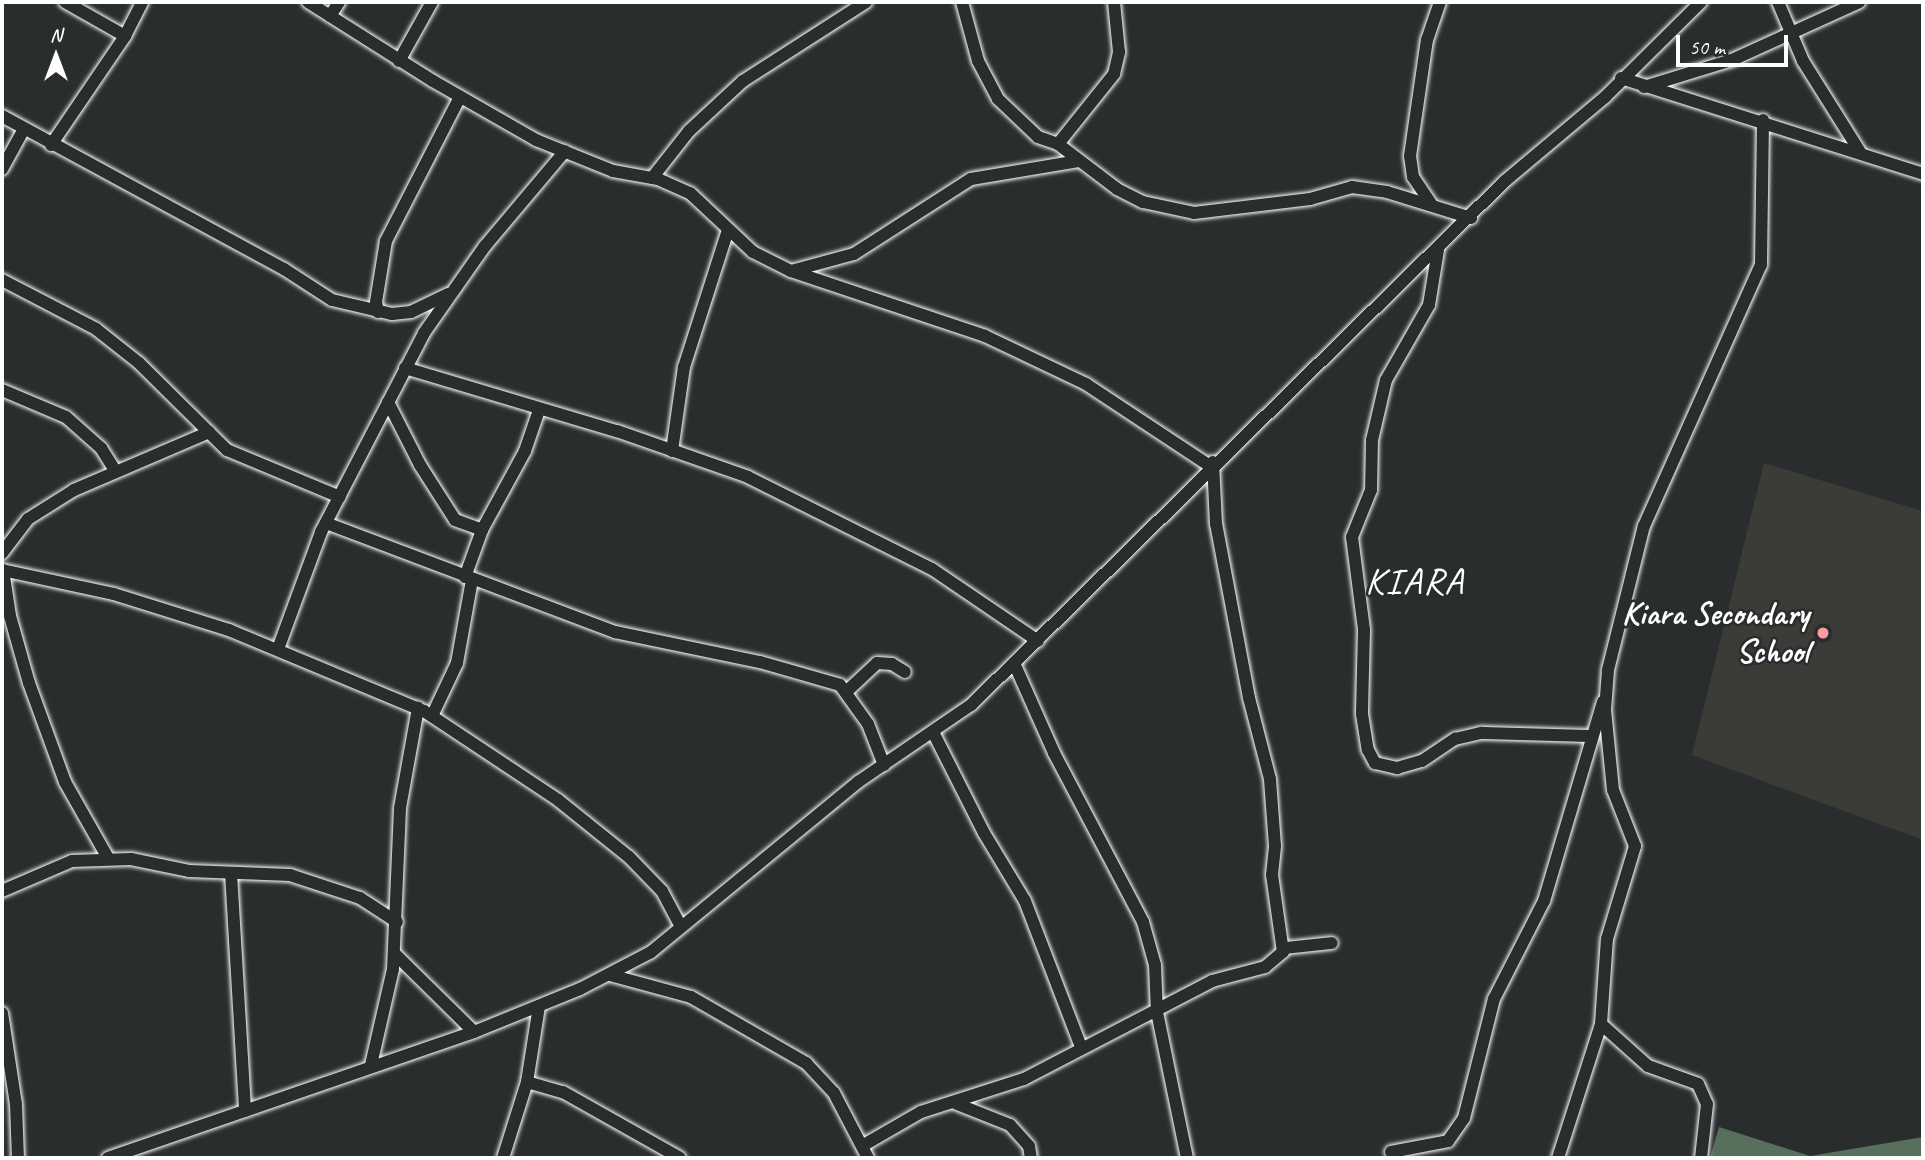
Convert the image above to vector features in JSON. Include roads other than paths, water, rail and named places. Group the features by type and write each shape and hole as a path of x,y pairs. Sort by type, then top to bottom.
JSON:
{"street":[{"path":"65,2 125,36"},
{"path":"51,145 125,36 142,2"},
{"path":"308,2 460,97 565,151 613,171 652,178 690,193 753,252 791,271 985,336 1086,384 1211,464"},
{"path":"330,16 339,2"},
{"path":"399,61 432,2"},
{"path":"652,178 689,131 743,81 866,2"},
{"path":"962,2 978,61 998,99 1024,126 1058,144 1116,189 1176,212 1248,208 1352,187 1432,205 1471,218"},
{"path":"1058,144 1114,74 1119,52 1114,2"},
{"path":"1432,205 1413,177 1410,156 1427,40 1440,2"},
{"path":"108,1158 371,1065 474,1032 610,975 651,952 884,765 971,705 1038,641 1211,464 1438,250 1505,181 1605,97 1621,78 1701,2"},
{"path":"1778,2 1788,34 1860,152"},
{"path":"1644,87 1732,60 1859,2"},
{"path":"1621,78 1644,87 1763,120 1923,174"},
{"path":"378,312 376,302 386,241 460,97"},
{"path":"2,116 51,145 284,268 332,300 378,312 411,312 450,293"},
{"path":"1391,1152 1448,1140 1464,1118 1494,999 1544,901 1591,736 1607,691 1628,579 1644,527 1761,265 1763,120"},
{"path":"2,169 24,129"},
{"path":"278,649 326,523 405,368 450,293 565,151"},
{"path":"791,271 854,254 971,179 1079,161"},
{"path":"672,451 684,367 728,230"},
{"path":"1438,250 1429,305 1386,380 1372,440 1371,490 1352,537 1364,630 1363,714 1368,750 1375,763 1397,768 1422,761 1455,739 1482,733 1591,736"},
{"path":"2,280 96,329 139,363 227,450 253,464 340,497"},
{"path":"405,368 748,477 932,569 1038,641"},
{"path":"2,390 66,417 102,447 116,470"},
{"path":"388,402 420,465 455,520 482,530"},
{"path":"432,716 457,663 469,578 482,530 525,452 538,410"},
{"path":"2,553 29,519 116,470 209,432"},
{"path":"1211,464 1216,524 1249,698 1270,779 1274,902 1285,948"},
{"path":"326,523 627,635 822,678 846,692 868,724 884,765"},
{"path":"108,858 65,782 12,627 3,570 124,597 278,649 418,708 558,800 629,857 662,891 681,926"},
{"path":"846,692 877,663 892,664 905,672"},
{"path":"1014,663 1054,753 1143,922 1155,965 1157,1012 1186,1158"},
{"path":"1558,1158 1601,1024 1607,939 1635,846 1613,790 1607,691"},
{"path":"371,1065 394,953 400,808 418,708"},
{"path":"933,732 984,833 1025,901 1081,1047"},
{"path":"4,894 72,861 108,858 231,873 290,875 326,884 360,898 397,922"},
{"path":"231,873 245,1111"},
{"path":"610,975 691,997 806,1063 834,1093 865,1152 921,1112 1000,1090 1081,1047 1157,1012 1212,981 1265,967 1285,948 1332,943"},
{"path":"394,953 474,1032"},
{"path":"503,1158 527,1082 539,1006"},
{"path":"2,1013 16,1104 18,1158"},
{"path":"1601,1024 1648,1066 1698,1084 1707,1104 1701,1158"},
{"path":"527,1082 563,1092 680,1158"},
{"path":"952,1103 1010,1125 1029,1146 1031,1158"}],"place":[{"name":"Kiara Secondary School","path":"1823,633"}],"district":[{"name":"KIARA","path":"1415,581"}]}
